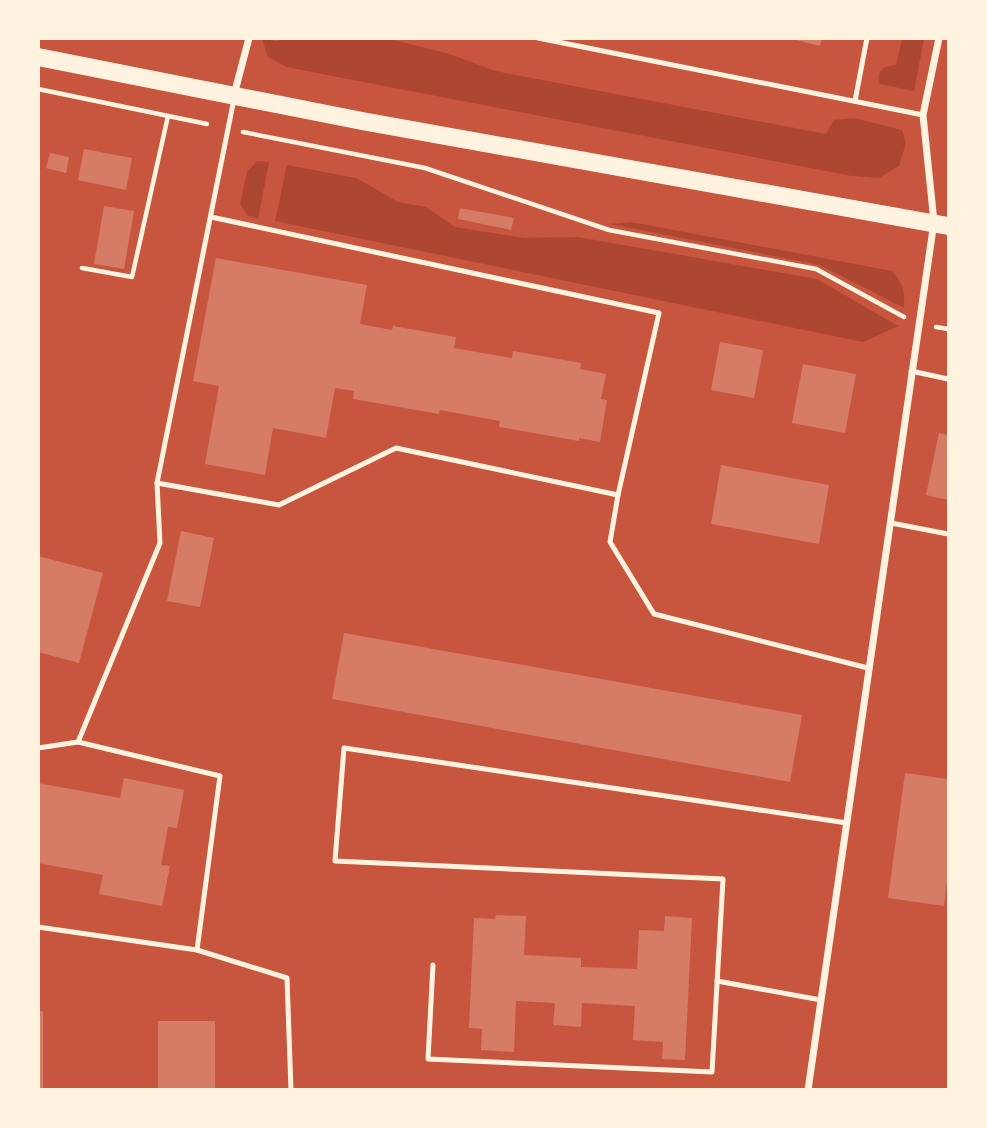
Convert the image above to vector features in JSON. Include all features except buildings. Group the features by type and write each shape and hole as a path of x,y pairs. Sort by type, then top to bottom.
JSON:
{"main road":[{"path":"38,57 362,121 941,224"}],"street":[{"path":"234,96 249,38"},
{"path":"808,1090 918,324 941,224 923,116 939,38"}],"lane":[{"path":"538,38 923,116"},
{"path":"855,101 867,38"},
{"path":"78,742 160,543 157,482 234,96"},
{"path":"211,218 659,313 610,542 654,614 868,668"},
{"path":"911,371 948,379"},
{"path":"157,482 279,505 396,448 618,495"},
{"path":"891,523 948,534"},
{"path":"38,748 78,742 219,776 197,950"},
{"path":"433,965 428,1059 712,1072 723,879 335,861 344,748 847,823"},
{"path":"38,927 197,950 287,978 291,1090"},
{"path":"717,981 821,1000"}],"path":[{"path":"38,89 207,124"},
{"path":"82,268 132,277 168,116"},
{"path":"243,132 425,168 608,230 816,270 918,324"}],"shaded area":[{"path":"262,39 390,39 450,54 495,71 826,134 834,120 854,118 902,130 906,143 899,166 879,178 852,176 286,67 268,57"},
{"path":"902,39 924,39 914,91 880,84 880,72 888,66 896,65"},
{"path":"257,161 269,162 258,219 247,215 240,204 247,172"},
{"path":"287,165 356,178 398,202 426,207 455,227 524,238 578,237 817,279 898,326 863,342 275,221"},
{"path":"631,222 892,271 902,288 904,308 820,265 610,224"}]}
